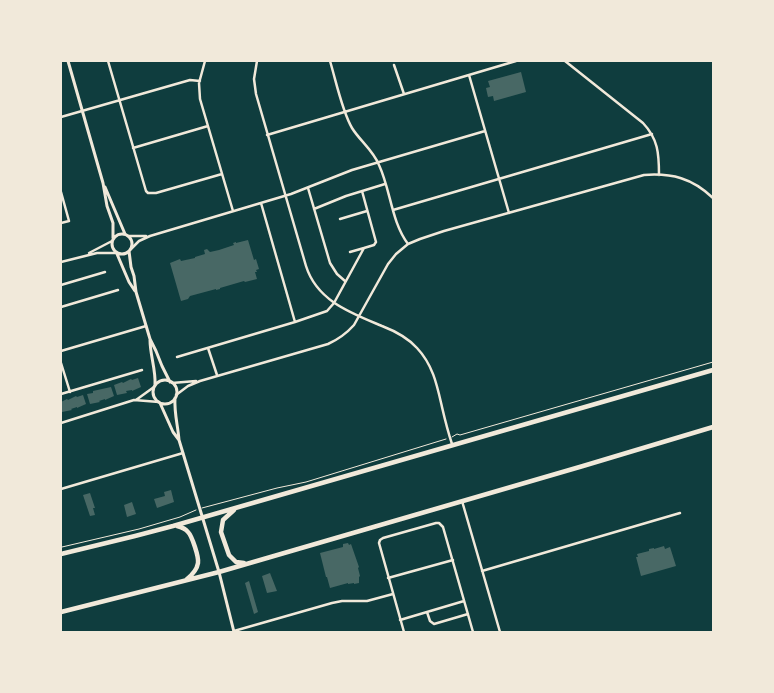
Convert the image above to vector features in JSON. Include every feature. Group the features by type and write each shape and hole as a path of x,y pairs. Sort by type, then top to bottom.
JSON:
{"highway":[{"path":"61,554 202,518 713,370"},
{"path":"61,612 249,564 713,426"},
{"path":"240,507 223,520 221,532 227,552 231,558 236,562 249,564"},
{"path":"173,526 182,527 189,533 198,560 198,565 190,577 183,582"}],"street":[{"path":"67,61 103,183 112,223 112,246 117,253 129,282 136,292"},
{"path":"108,61 144,187 148,193 156,193 222,174"},
{"path":"205,61 200,80 200,99 233,211"},
{"path":"257,61 255,88 308,273 321,292 334,302 359,316 398,333 410,341 422,354 436,381 452,445"},
{"path":"330,61 345,112 353,130 378,162 398,228 408,244"},
{"path":"267,135 516,61"},
{"path":"565,61 643,123 656,141 660,174"},
{"path":"394,65 404,94"},
{"path":"469,75 509,213"},
{"path":"61,117 190,80 200,80"},
{"path":"133,148 208,126"},
{"path":"61,262 98,253 125,254 139,241 150,236 285,196 346,172 485,131"},
{"path":"393,210 652,134"},
{"path":"134,400 170,403 188,386 200,381 328,344 339,339 354,325 388,264 396,254 408,244 420,239 644,175 660,174 684,179 701,188 713,198"},
{"path":"103,183 131,240 131,267 136,292 150,339 162,366 176,388 174,413 179,440 234,631 332,602 367,601 393,594"},
{"path":"314,209 346,196 385,184"},
{"path":"308,188 330,262 337,274 345,281"},
{"path":"61,192 69,221 61,223"},
{"path":"350,252 375,244 376,241 362,192"},
{"path":"261,203 295,322"},
{"path":"340,219 367,211"},
{"path":"85,255 120,234 150,236"},
{"path":"177,357 327,311 364,248"},
{"path":"61,278 62,285 105,272"},
{"path":"61,307 118,290"},
{"path":"61,351 146,326"},
{"path":"150,339 155,373 153,394 156,400 160,402 173,432 179,440"},
{"path":"208,348 217,376"},
{"path":"61,363 70,392"},
{"path":"61,394 142,370"},
{"path":"61,423 134,400 162,381 200,381"},
{"path":"61,489 183,453"},
{"path":"462,501 500,632"},
{"path":"482,571 680,513"},
{"path":"404,632 379,542 383,538 436,523 443,527 473,632"},
{"path":"388,578 452,560"},
{"path":"400,620 464,601"},
{"path":"427,612 430,621 434,624 468,614"}],"path":[{"path":"457,434 460,435 713,362"},
{"path":"210,506 306,482 442,440"},
{"path":"62,547 185,516 188,513"}],"building":[{"path":"521,72 526,92 494,101 493,96 488,97 486,88 490,87 488,81"},
{"path":"248,240 259,269 255,272 257,279 190,296 188,299 181,301 170,263 180,259 181,261 195,258 205,254 204,250 207,249 210,252 234,245 233,243 236,242"},
{"path":"138,378 141,387 117,395 114,385"},
{"path":"111,387 114,396 90,404 87,394"},
{"path":"83,395 86,404 62,412 61,402"},
{"path":"171,490 174,502 157,508 154,499 165,496 164,492"},
{"path":"90,493 95,508 93,508 95,515 90,516 83,495"},
{"path":"132,502 136,514 127,517 124,505"},
{"path":"348,543 349,545 351,544 359,567 359,583 348,583 330,588 320,553 343,547 343,544"},
{"path":"664,546 665,549 670,547 676,566 641,576 636,557 638,557 637,554"},
{"path":"270,573 277,591 267,593 262,576"},
{"path":"249,581 258,612 254,614 245,583"}]}
